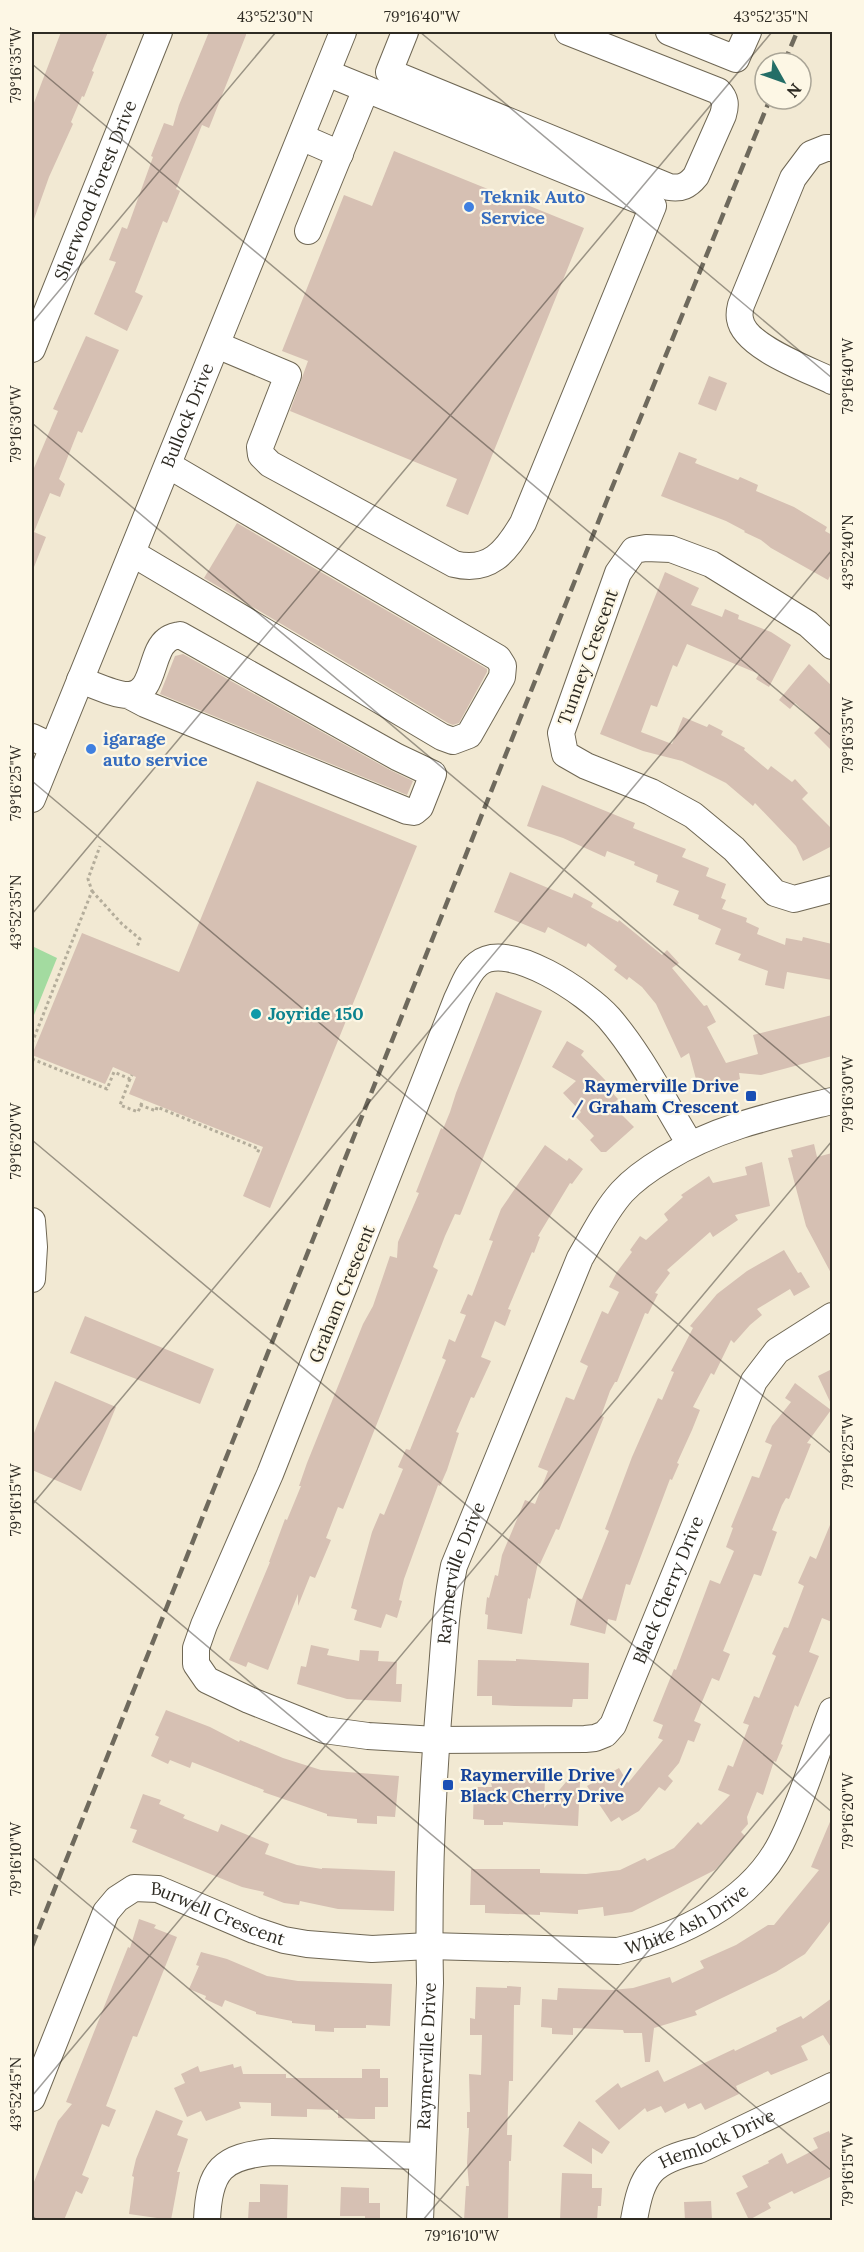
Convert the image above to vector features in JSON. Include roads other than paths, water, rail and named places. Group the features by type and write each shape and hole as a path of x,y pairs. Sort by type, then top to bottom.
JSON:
{"street":[{"name":"Sherwood Forest Drive","path":"32,349 159,32"},
{"name":"Bullock Drive","path":"32,799 42,742 80,680 343,32"},
{"path":"398,34 389,72 669,187 678,189 689,184 696,176 723,116 725,108 723,96 568,32"},
{"path":"669,32 736,59 748,32"},
{"path":"217,345 288,375 260,447 261,455 270,464 453,564 468,568 482,565 495,557 516,535 523,523 653,206 327,73"},
{"path":"308,231 366,89"},
{"path":"301,137 340,154"},
{"path":"832,148 811,154 793,178 741,305 740,321 747,334 762,347 832,381"},
{"path":"132,553 442,737 453,741 469,735 502,677 503,666 498,658 168,465"},
{"name":"Tunney Crescent","path":"832,646 808,624 781,605 711,564 671,549 634,550 618,573 561,733 566,754 586,766 651,792 693,815 734,849 775,893 794,899 832,889"},
{"path":"80,680 128,695 144,704 407,811 414,812 420,807 433,774 397,757 180,635 168,638 162,644 146,685 136,693 128,695"},
{"name":"Graham Crescent","path":"436,1740 368,1736 324,1730 249,1700 207,1680 196,1664 196,1648 275,1463 468,976 479,963 498,956 530,965 576,989 608,1017 635,1054 690,1144"},
{"name":"Raymerville Drive","path":"420,2220 430,1983 429,1946 436,1740 448,1596 454,1566 580,1258 622,1192 638,1177 690,1144 758,1119 832,1101"},
{"path":"32,1221 34,1247 32,1279"},
{"name":"Black Cherry Drive","path":"436,1740 585,1739 605,1734 613,1725 627,1694 682,1553 754,1381 777,1351 832,1316"},
{"name":"White Ash Drive","path":"429,1946 618,1951 676,1934 723,1906 756,1879 780,1845 813,1766 832,1711"},
{"name":"Burwell Crescent","path":"32,2098 106,1912 117,1899 134,1888 158,1889 284,1941 372,1949 429,1946"},
{"name":"Hemlock Drive","path":"634,2220 645,2178 662,2163 678,2155 699,2150 832,2086"},
{"path":"207,2220 208,2195 217,2173 234,2158 272,2152 422,2156"}],"railway":[{"path":"789,51 797,32"},
{"path":"32,1946 607,500 765,111"}],"place":[{"name":"Teknik Auto Service","path":"469,207"},
{"name":"igarage auto service","path":"91,749"},
{"name":"Joyride 150","path":"256,1014"},
{"name":"Raymerville Drive / Graham Crescent","path":"751,1096"},
{"name":"Raymerville Drive / Black Cherry Drive","path":"448,1785"}]}
